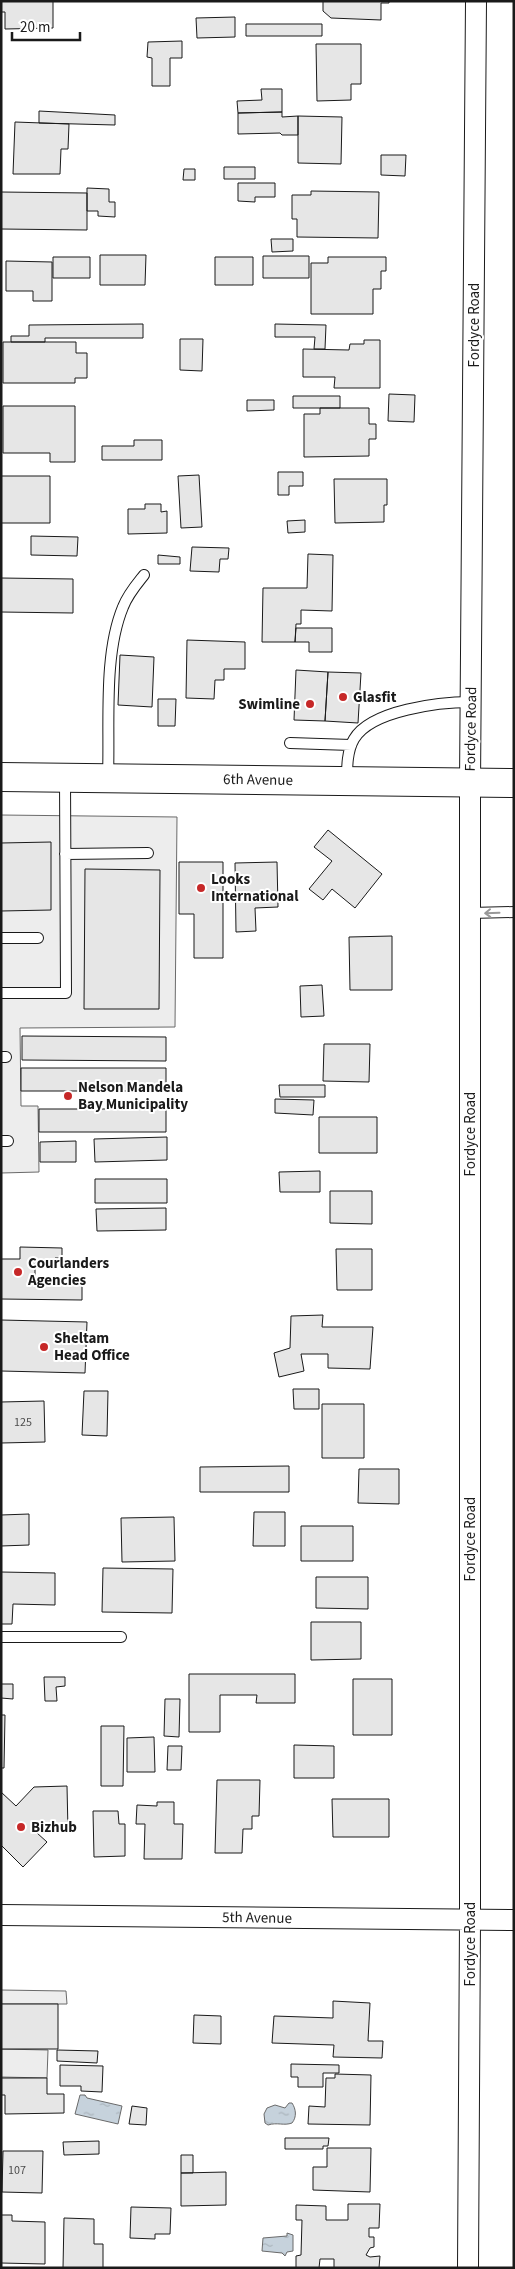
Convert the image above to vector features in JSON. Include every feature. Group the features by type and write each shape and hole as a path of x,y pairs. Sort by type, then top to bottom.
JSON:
{"street":[{"name":"Fordyce Road","path":"468,2268 470,1920 470,784 476,1"},
{"name":"6th Avenue","path":"1,777 108,777 470,784 514,783"},
{"name":"5th Avenue","path":"1,1915 514,1920"}],"lane":[{"path":"108,777 111,659 114,638 123,606 130,591 144,575"},
{"path":"347,782 351,745 354,738 366,726 398,712 448,702 471,702"},
{"path":"290,743 351,745"},
{"path":"1,994 66,993 65,778"},
{"path":"66,854 148,853"},
{"path":"470,914 514,912"},
{"path":"1,938 38,938"},
{"path":"1,1637 121,1638"}],"shaded area":[{"path":"1,815 177,817 175,1027 20,1028 21,1106 38,1106 39,1172 1,1173"},
{"path":"1,1990 66,1991 67,2004 1,2004"},
{"path":"1,2049 48,2050 47,2078 1,2077"}],"water":[{"path":"80,2095 122,2106 118,2124 75,2114"},
{"path":"289,2103 292,2103 295,2110 295,2118 292,2123 268,2125 265,2123 264,2114 267,2108 275,2105 285,2108"},
{"path":"287,2233 293,2235 293,2251 287,2252 285,2256 282,2253 262,2251 263,2238 287,2236"}],"building":[{"path":"1,1 53,1 53,28 5,29 5,12 1,12"},
{"path":"323,1 389,1 389,3 381,3 381,20 331,18 323,11"},
{"path":"235,17 235,37 197,38 196,18"},
{"path":"246,24 322,24 322,36 246,36"},
{"path":"182,41 182,58 170,58 170,86 152,86 152,58 147,57 148,42"},
{"path":"316,44 361,44 361,84 351,84 351,100 317,101"},
{"path":"261,89 282,89 282,112 238,113 237,101 262,100"},
{"path":"39,111 115,115 115,125 39,123"},
{"path":"282,112 282,117 298,116 298,135 282,135 280,133 238,134 238,113"},
{"path":"298,116 342,117 341,164 298,163"},
{"path":"15,122 69,124 68,149 61,149 60,174 13,174"},
{"path":"381,155 406,155 405,176 381,175"},
{"path":"224,167 255,167 255,179 224,179"},
{"path":"184,169 195,169 195,180 183,180"},
{"path":"238,183 275,183 275,197 255,197 255,202 238,201"},
{"path":"87,188 109,189 109,202 115,202 115,217 98,216 98,211 87,211"},
{"path":"311,191 379,192 378,238 297,237 297,219 292,219 292,195 311,195"},
{"path":"1,192 87,193 87,230 1,229"},
{"path":"271,239 293,239 293,251 272,252"},
{"path":"100,255 146,255 145,285 100,285"},
{"path":"263,256 309,256 309,278 263,278"},
{"path":"53,257 90,257 90,278 53,278"},
{"path":"215,257 253,257 253,285 215,285"},
{"path":"328,257 386,257 386,271 381,271 381,289 373,289 373,314 311,314 311,263 328,263"},
{"path":"6,261 52,262 52,301 33,301 33,291 6,291"},
{"path":"143,324 143,338 45,338 45,342 11,342 11,336 29,336 29,325"},
{"path":"275,324 326,325 325,349 314,349 315,337 275,337"},
{"path":"180,339 203,339 202,371 180,370"},
{"path":"364,340 380,340 380,388 334,388 335,377 303,377 303,349 349,350 350,344 364,344"},
{"path":"3,342 76,342 76,353 87,353 87,378 75,378 75,383 3,383"},
{"path":"389,394 415,395 414,422 388,421"},
{"path":"293,396 340,396 340,408 293,408"},
{"path":"247,400 274,400 274,410 247,411"},
{"path":"3,406 75,406 75,462 50,462 50,453 3,453"},
{"path":"320,408 369,408 369,424 376,424 376,439 369,439 369,456 304,457 304,414 320,414"},
{"path":"134,440 162,440 162,460 102,460 102,446 134,446"},
{"path":"278,472 303,472 303,486 289,486 289,495 278,495"},
{"path":"199,475 202,527 181,528 178,476"},
{"path":"1,476 50,476 50,523 1,523"},
{"path":"334,479 387,479 387,505 384,505 384,522 335,523"},
{"path":"145,504 161,504 161,512 167,511 167,533 128,534 128,509 145,509"},
{"path":"305,520 305,532 288,533 287,521"},
{"path":"31,536 78,537 77,556 31,555"},
{"path":"192,547 229,548 228,559 220,559 219,572 190,571"},
{"path":"308,554 333,555 332,611 301,610 301,624 296,624 295,642 262,642 263,588 307,588"},
{"path":"158,555 180,557 180,564 158,564"},
{"path":"1,578 73,579 73,613 1,612"},
{"path":"296,628 332,628 332,652 309,652 309,642 295,642"},
{"path":"187,640 245,642 245,669 224,669 224,680 215,680 214,699 186,698"},
{"path":"120,655 154,657 152,707 118,705"},
{"name":"Swimline","path":"296,670 328,672 325,721 294,720"},
{"name":"Glasfit","path":"328,672 361,673 358,723 325,721"},
{"path":"158,699 176,699 175,726 158,726"},
{"path":"328,830 382,874 355,908 332,889 323,900 309,889 332,861 314,847"},
{"path":"51,842 51,910 1,911 1,843"},
{"name":"Looks International","path":"179,862 223,862 223,958 194,958 194,914 179,914"},
{"path":"277,862 278,907 255,908 256,931 236,932 235,863"},
{"path":"85,869 160,870 159,1009 84,1009"},
{"path":"392,936 392,990 350,990 349,937"},
{"path":"322,985 324,1016 301,1017 300,986"},
{"path":"22,1036 166,1037 166,1061 22,1060"},
{"path":"324,1044 370,1044 369,1082 323,1081"},
{"path":"21,1068 166,1068 166,1091 21,1091"},
{"path":"279,1085 325,1085 325,1097 280,1097"},
{"path":"275,1099 314,1100 313,1115 275,1113"},
{"path":"39,1109 166,1109 166,1132 39,1132"},
{"path":"319,1117 377,1117 377,1153 319,1153"},
{"path":"167,1137 167,1160 95,1162 94,1139"},
{"path":"76,1141 76,1162 40,1162 40,1142"},
{"path":"320,1171 320,1192 280,1192 279,1172"},
{"path":"95,1179 167,1179 167,1203 95,1203"},
{"path":"330,1191 372,1191 372,1224 330,1223"},
{"path":"166,1208 166,1230 97,1231 96,1209"},
{"name":"Courlanders Agencies","path":"20,1247 62,1248 62,1258 55,1258 55,1264 35,1263 35,1281 82,1281 82,1300 1,1299 1,1259 20,1259"},
{"path":"336,1249 372,1249 372,1290 337,1290"},
{"path":"323,1315 322,1327 373,1327 370,1369 328,1368 328,1354 301,1354 304,1371 279,1377 274,1353 290,1348 291,1316"},
{"name":"Sheltam Head Office","path":"1,1320 87,1322 85,1373 1,1371"},
{"path":"293,1389 319,1389 319,1409 294,1409"},
{"path":"84,1391 108,1391 107,1436 82,1435"},
{"path":"44,1401 45,1442 1,1443 1,1402"},
{"path":"322,1404 364,1404 364,1458 322,1458"},
{"path":"289,1466 289,1492 200,1492 200,1467"},
{"path":"359,1469 399,1469 399,1504 358,1503"},
{"path":"254,1512 285,1512 285,1546 253,1546"},
{"path":"29,1514 29,1545 1,1546 1,1515"},
{"path":"174,1517 175,1561 122,1562 121,1518"},
{"path":"301,1526 353,1526 353,1561 301,1561"},
{"path":"103,1568 173,1569 172,1613 102,1612"},
{"path":"1,1572 55,1573 55,1605 13,1604 12,1624 1,1624"},
{"path":"316,1577 368,1577 368,1609 316,1608"},
{"path":"311,1622 361,1622 361,1659 311,1660"},
{"path":"189,1674 295,1674 295,1703 256,1703 257,1695 220,1695 220,1732 189,1732"},
{"path":"44,1677 65,1677 65,1686 56,1687 57,1701 45,1701"},
{"path":"353,1679 392,1679 392,1735 353,1735"},
{"path":"1,1684 13,1684 13,1699 1,1698"},
{"path":"165,1699 180,1699 179,1737 164,1736"},
{"path":"1,1715 5,1715 4,1768 1,1768"},
{"path":"101,1726 124,1726 123,1786 101,1786"},
{"path":"154,1737 155,1772 127,1772 127,1738"},
{"path":"294,1745 334,1746 334,1778 294,1778"},
{"path":"168,1746 182,1746 181,1770 167,1770"},
{"path":"217,1780 260,1780 259,1816 252,1816 252,1829 243,1829 242,1853 215,1853"},
{"name":"Bizhub","path":"67,1786 68,1831 56,1830 56,1825 44,1824 37,1833 47,1842 23,1867 1,1845 1,1792 16,1806 34,1787"},
{"path":"332,1799 389,1799 389,1837 333,1837"},
{"path":"157,1802 174,1802 174,1824 183,1824 182,1859 144,1859 145,1824 136,1824 137,1805 157,1806"},
{"path":"93,1811 118,1811 119,1824 125,1824 125,1856 94,1857"},
{"path":"333,2001 370,2003 368,2041 383,2041 382,2058 333,2057 334,2045 272,2043 274,2016 333,2018"},
{"path":"1,2004 58,2004 58,2049 1,2049"},
{"path":"194,2015 221,2016 221,2044 193,2043"},
{"path":"57,2050 98,2051 97,2063 57,2061"},
{"path":"291,2064 339,2065 339,2073 323,2073 323,2087 298,2087 298,2077 291,2077"},
{"path":"60,2065 103,2066 102,2092 81,2091 81,2086 60,2086"},
{"path":"335,2074 371,2075 370,2125 308,2124 309,2106 325,2107 326,2078 335,2078"},
{"path":"1,2078 47,2078 47,2094 64,2094 64,2113 5,2114 5,2095 1,2095"},
{"path":"132,2106 147,2108 146,2125 129,2124"},
{"path":"285,2138 329,2138 328,2146 323,2146 323,2149 285,2149"},
{"path":"99,2141 99,2154 64,2155 63,2142"},
{"path":"327,2148 371,2148 370,2192 313,2190 313,2167 327,2167"},
{"path":"3,2151 43,2151 42,2193 2,2192"},
{"path":"181,2155 193,2155 193,2173 181,2173"},
{"path":"226,2172 226,2205 181,2206 181,2173"},
{"path":"348,2204 380,2204 379,2228 369,2228 369,2237 374,2237 374,2247 370,2248 366,2255 370,2257 380,2256 379,2268 334,2268 334,2259 320,2259 319,2268 296,2268 296,2256 301,2255 302,2220 296,2220 296,2205 326,2206 326,2220 348,2220"},
{"path":"131,2207 171,2208 170,2234 155,2234 155,2239 130,2238"},
{"path":"1,2215 12,2215 12,2221 45,2222 45,2264 1,2263"},
{"path":"64,2218 94,2219 94,2244 103,2244 103,2268 63,2268"}],"place":[{"name":"Glasfit","path":"343,697"},
{"name":"Swimline","path":"310,704"},
{"name":"Looks International","path":"201,888"},
{"name":"Nelson Mandela Bay Municipality","path":"68,1096"},
{"name":"Courlanders Agencies","path":"18,1272"},
{"name":"Sheltam Head Office","path":"44,1347"},
{"name":"Bizhub","path":"21,1827"}]}
